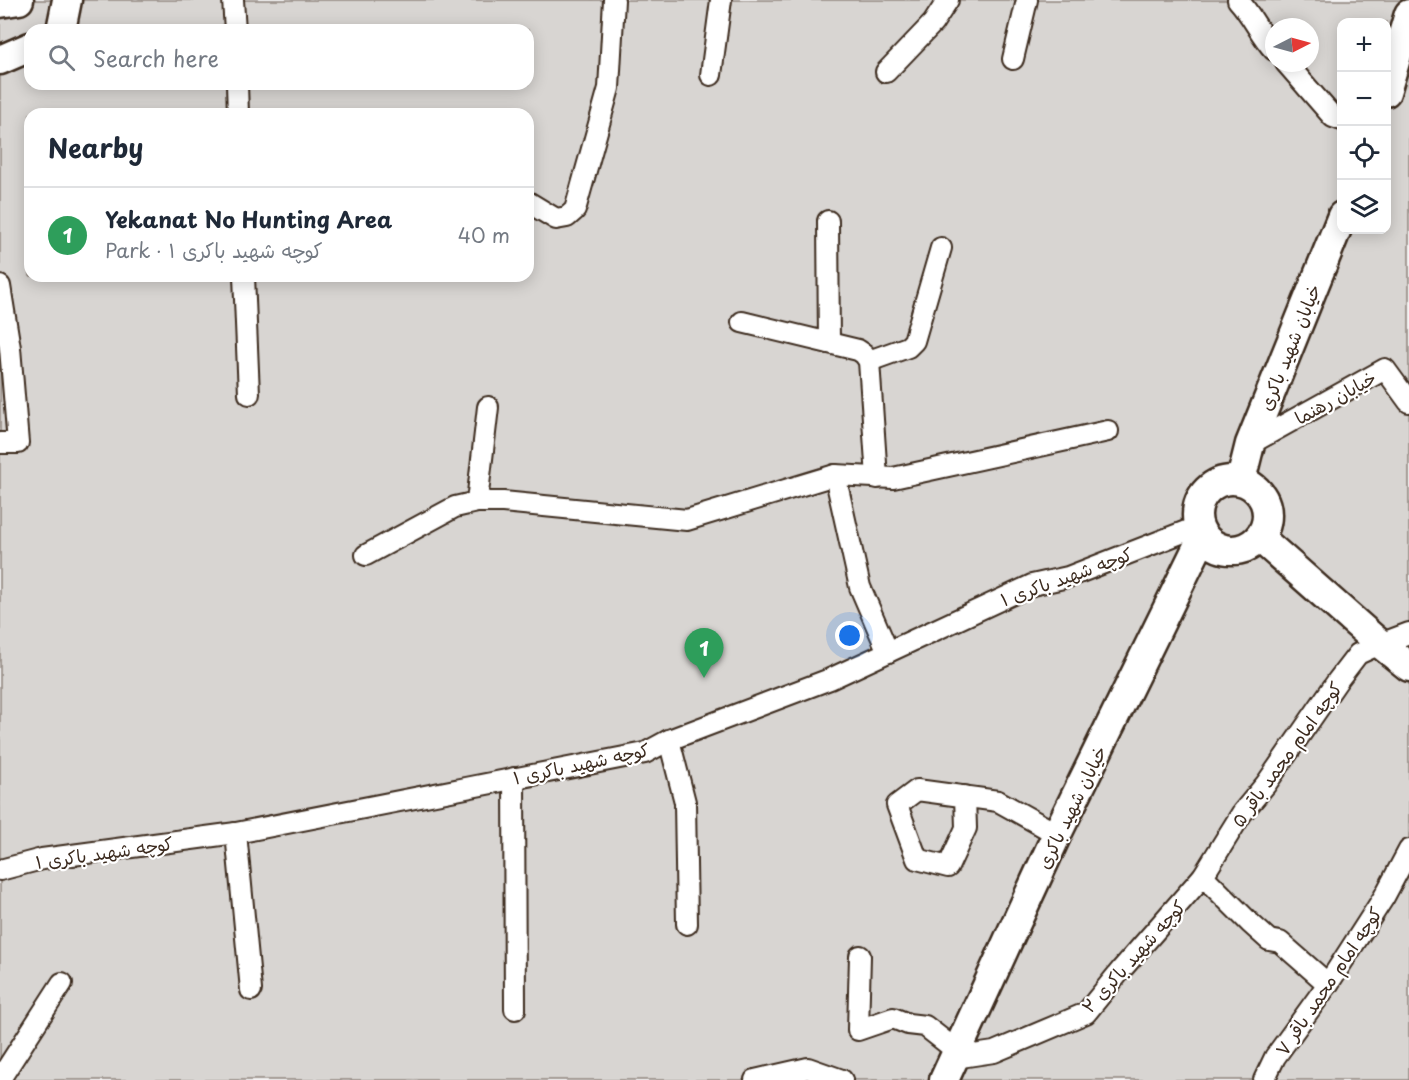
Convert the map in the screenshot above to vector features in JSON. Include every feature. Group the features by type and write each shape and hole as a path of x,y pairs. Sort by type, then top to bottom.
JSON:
{"main road":[{"path":"0,3 19,0"},
{"path":"62,24 67,0"},
{"path":"1391,75 1409,14"},
{"path":"0,60 24,50"},
{"name":"خیابان شهید باکری","path":"1241,480 1250,444 1337,226"},
{"path":"1241,480 1254,486 1263,497 1268,511 1266,525 1260,538 1247,548 1231,551 1216,547 1201,531 1197,507 1206,491 1222,481 1241,480"},
{"name":"خیابان شهید باکری","path":"951,1063 1201,531"},
{"path":"1260,538 1409,667"}],"street":[{"path":"233,0 235,24"},
{"path":"534,206 556,219 567,217 575,210 609,88 614,0"},
{"path":"711,75 722,0"},
{"path":"886,72 933,23 948,0"},
{"path":"1013,59 1027,0"},
{"path":"1238,0 1265,38"},
{"path":"1294,72 1337,118"},
{"path":"237,90 238,108"},
{"path":"828,221 829,343"},
{"path":"869,360 908,347 914,341 941,248"},
{"path":"244,282 249,394"},
{"path":"0,286 10,348 18,443 0,443"},
{"path":"742,322 858,350 864,354 869,360 877,478"},
{"name":"خیابان رهنما","path":"1250,444 1385,369 1409,402"},
{"path":"477,502 488,407"},
{"path":"366,555 455,507 477,502 503,502 687,520 835,475 893,478 1108,431"},
{"path":"835,475 860,587 888,652"},
{"name":"کوچه شهید باکری ۱","path":"0,870 42,859 236,833 645,753 669,740 830,679 1032,585 1068,577 1201,531"},
{"name":"کوچه امام محمد باقر ۵","path":"1203,876 1242,813 1266,784 1358,654 1409,633"},
{"path":"669,740 686,802 687,924"},
{"path":"514,778 515,1009"},
{"path":"965,796 998,801 1057,834"},
{"path":"236,833 251,990"},
{"name":"کوچه امام محمد باقر ۷","path":"1264,1080 1275,1057 1328,984 1384,897 1409,850"},
{"path":"1203,876 1269,940 1280,942 1328,984"},
{"name":"کوچه شهید باکری ۲","path":"951,1063 994,1053 1086,1012 1203,876"},
{"path":"860,956 858,1030 893,1018 909,1024 925,1026 951,1063"},
{"path":"0,1079 62,983"},
{"path":"755,1080 808,1068 842,1080"}],"shaded area":[{"path":"0,0 1409,0 1409,1080 0,1080"}],"place":[{"name":"Yekanat No Hunting Area","path":"704,678"}]}
